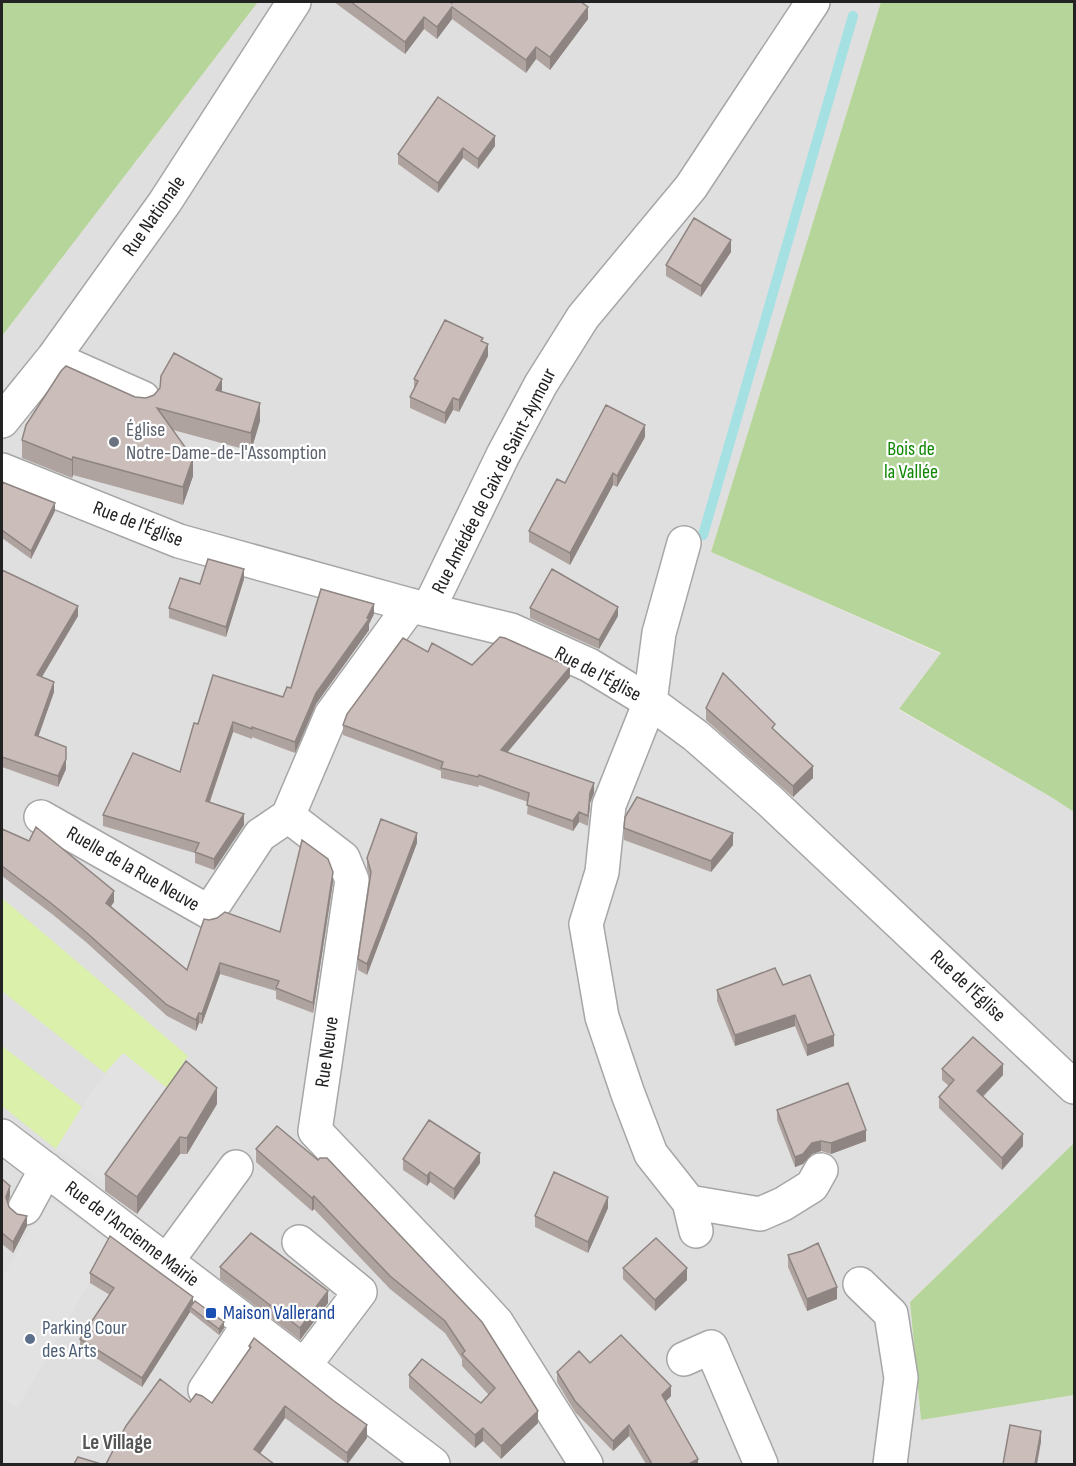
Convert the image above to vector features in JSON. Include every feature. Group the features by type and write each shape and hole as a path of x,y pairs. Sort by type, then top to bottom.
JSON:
{"street":[{"name":"Rue Nationale","path":"2,421 52,358 165,202 294,2"},
{"name":"Rue Amédée de Caix de Saint-Aymour","path":"419,607 541,384 583,316 691,187 813,2"},
{"path":"52,358 142,398"},
{"name":"Rue de l'Église","path":"2,470 179,542 511,630 589,665 650,702 696,736 770,801 1074,1086"},
{"path":"684,543 659,633 650,702 609,805 602,872 586,924 602,1017 651,1154 693,1216 760,1214 783,1204 812,1186 821,1170"},
{"path":"288,816 331,716 419,607"},
{"name":"Ruelle de la Rue Neuve","path":"41,817 209,912 260,836 288,816"},
{"name":"Rue Neuve","path":"288,816 343,858 352,880 315,1131 497,1323 586,1464"},
{"name":"Rue de l'Ancienne Mairie","path":"2,1136 46,1169 82,1181 167,1261 433,1464"},
{"path":"167,1261 236,1167"},
{"path":"25,1208 46,1169"},
{"path":"299,1242 360,1292 304,1366"},
{"path":"860,1284 891,1314 901,1378 890,1464"},
{"path":"205,1390 249,1324"},
{"path":"684,1359 711,1347 761,1464"}],"shaded area":[{"path":"258,2 881,2 711,552 941,654 899,710 1074,812 1074,1143 910,1302 921,1420 1074,1395 1074,1464 2,1464 2,336"},
{"path":"123,1053 167,1088 102,1181 56,1149 94,1088"},
{"name":"Parking Cour des Arts","path":"48,1196 111,1244 18,1408 2,1398 2,1279"}],"green space":[{"path":"2,2 258,2 2,336"},
{"name":"Bois de la Vallée","path":"881,2 1074,2 1074,812 899,709 941,653 711,552"},
{"path":"2,898 188,1056 167,1088 123,1053 105,1073 2,991"},
{"path":"2,1046 82,1107 56,1149 2,1106"},
{"path":"1074,1143 1074,1395 921,1420 910,1302"}],"building":[{"path":"351,2 581,2 588,7 550,57 536,47 526,60 452,7 437,27 424,17 405,42"},
{"path":"438,97 495,136 478,159 463,148 438,183 398,154"},
{"path":"694,218 731,240 701,286 666,265"},
{"path":"445,320 483,338 481,341 488,344 459,400 453,398 445,413 410,397 418,381 414,379"},
{"path":"174,353 222,379 216,390 260,403 251,433 157,408 193,458 183,487 73,457 72,460 22,440 26,425 66,366 135,397 146,398 154,395 160,388 161,376"},
{"path":"606,405 645,425 617,476 613,473 570,553 529,531 557,479 565,483"},
{"path":"2,482 55,503 31,551 2,530"},
{"path":"208,559 244,569 226,627 169,608 180,578 200,584"},
{"path":"552,569 618,607 599,640 530,608"},
{"path":"2,570 78,606 37,675 54,682 35,735 66,747 66,759 58,776 2,757"},
{"path":"321,589 374,604 367,618 369,619 316,693 295,742 233,722 206,801 244,814 214,859 195,852 199,843 103,815 133,753 180,772 194,723 198,724 213,675 283,697 287,687 291,688"},
{"path":"500,637 570,667 501,750 594,783 590,793 588,816 579,812 573,821 527,805 529,793 479,775 478,777 441,768 443,762 343,725 347,714 403,638 428,652 432,643 472,665"},
{"path":"723,673 775,724 772,728 813,766 793,786 706,708"},
{"path":"637,797 733,833 711,861 624,828 625,817"},
{"path":"381,819 417,833 367,964 358,959 371,872 367,858"},
{"path":"36,827 114,891 106,903 187,970 204,919 217,918 225,912 280,932 302,840 328,859 333,872 313,1003 276,988 279,981 220,963 202,1014 199,1013 196,1020 167,1005 87,933 2,866 2,829 29,841"},
{"path":"775,968 783,985 810,975 834,1035 807,1045 795,1015 735,1035 717,990"},
{"path":"973,1037 1003,1064 977,1091 1023,1134 1002,1158 939,1097 954,1080 942,1069"},
{"path":"186,1061 217,1088 187,1138 180,1137 137,1197 105,1174"},
{"path":"848,1083 866,1130 831,1143 821,1141 812,1143 803,1154 795,1157 777,1110"},
{"path":"429,1120 480,1153 454,1189 430,1172 427,1176 403,1159"},
{"path":"277,1126 318,1160 327,1158 482,1322 538,1411 501,1446 483,1428 475,1435 409,1375 422,1359 481,1403 495,1388 462,1354 465,1351 445,1321 390,1276 314,1196 312,1198 256,1149"},
{"path":"554,1172 608,1197 588,1242 535,1216"},
{"path":"2,1179 10,1186 6,1197 9,1207 17,1214 27,1216 13,1242 2,1233"},
{"path":"251,1233 328,1291 300,1328 220,1267"},
{"path":"110,1236 193,1297 142,1378 80,1339 114,1288 90,1273"},
{"path":"656,1238 687,1268 655,1300 623,1268"},
{"path":"818,1243 837,1287 807,1299 788,1255"},
{"path":"195,1301 224,1322 219,1329 190,1307"},
{"path":"621,1335 671,1386 662,1395 698,1459 689,1464 652,1464 629,1425 613,1441 575,1401 557,1372 579,1351 590,1363"},
{"path":"254,1338 367,1425 347,1453 285,1406 254,1449 274,1464 106,1464 126,1426 160,1379 190,1402 196,1394 212,1403 251,1347 249,1346"},
{"path":"1010,1425 1041,1431 1035,1464 1003,1464"},
{"path":"78,1457 101,1464 74,1464"}],"waterway":[{"path":"703,535 853,16"}],"place":[{"name":"Église Notre-Dame-de-l'Assomption","path":"114,442"},
{"name":"Maison Vallerand","path":"211,1313"},
{"name":"Parking Cour des Arts","path":"30,1339"}],"district":[{"name":"Le Village","path":"117,1442"}]}
